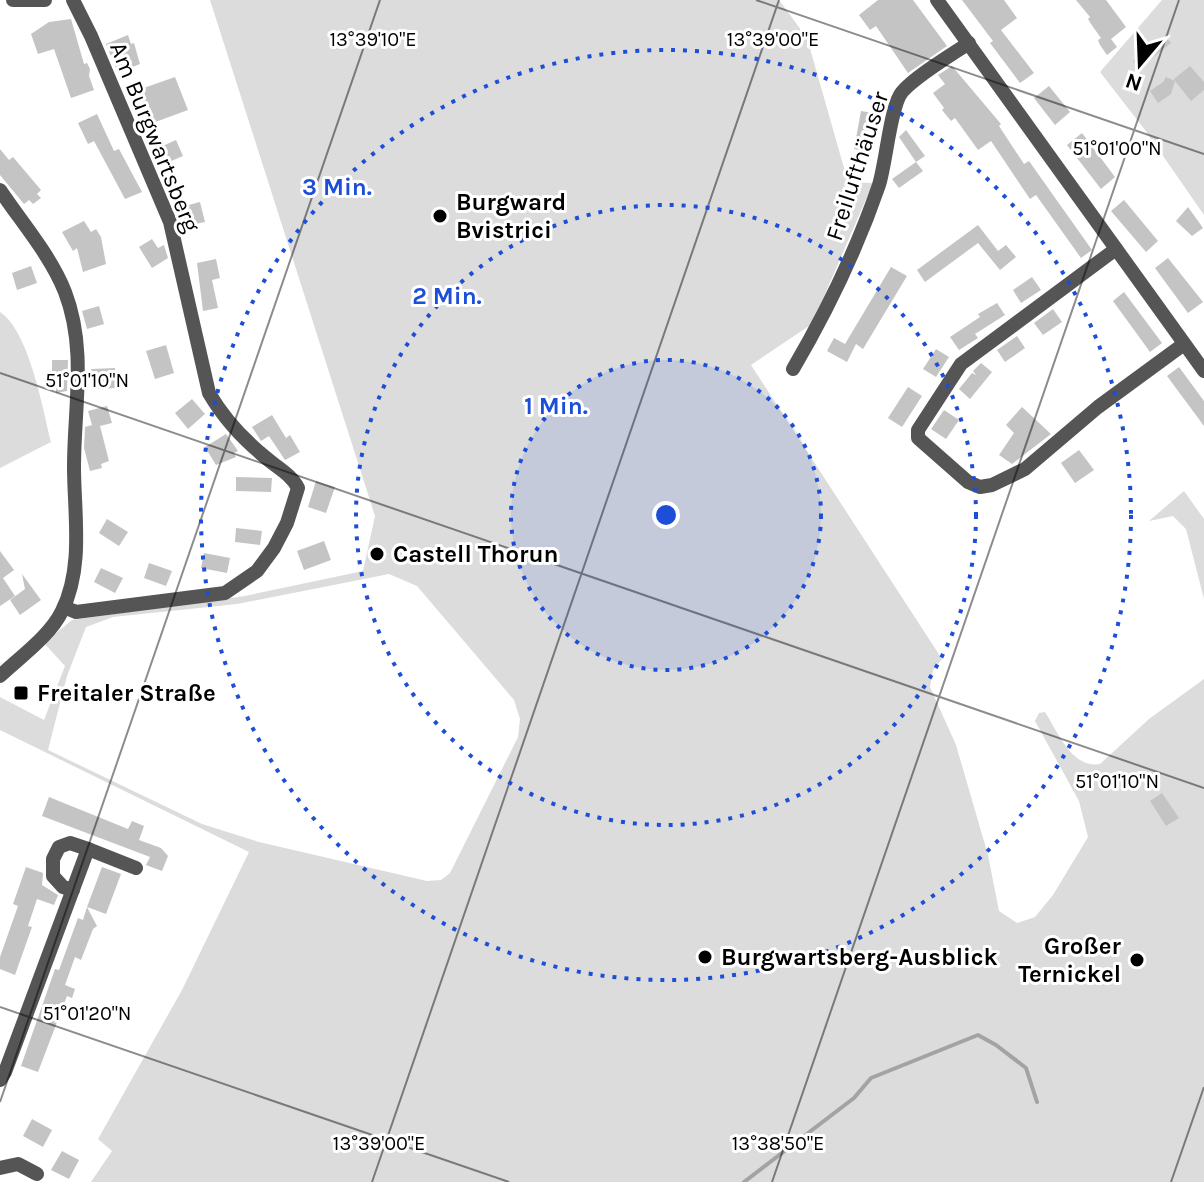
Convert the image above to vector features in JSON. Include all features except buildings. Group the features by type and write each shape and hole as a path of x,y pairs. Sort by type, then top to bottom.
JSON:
{"street":[{"path":"13,0 45,0"},
{"name":"Am Burgwartsberg","path":"64,607 76,612 225,593 257,571 274,548 287,523 298,488 294,479 263,457 221,412 209,393 170,222 73,0"},
{"path":"937,0 1204,371"},
{"name":"Freilufthäuser","path":"793,369 843,273 872,204 898,97 909,85 969,43"},
{"path":"0,190 58,276 70,306 78,352 76,543 64,607 57,621 0,676"},
{"path":"1116,249 961,364 918,430 918,438 968,482 980,487 992,485 1025,469 1098,407 1184,344"},
{"path":"73,890 63,887 53,876 53,859 59,847 70,843 136,868"},
{"path":"0,1080 88,849"},
{"path":"0,1168 18,1164 37,1174"}],"shaded area":[{"path":"210,0 779,0 807,38 848,182 873,183 812,324 751,365 942,659 933,670 930,687 956,745 988,855 999,911 1017,923 1035,917 1053,895 1088,837 1079,801 1035,721 1039,713 1045,712 1061,739 1081,761 1100,764 1149,719 1204,679 1204,1182 91,1182 112,1151 98,1139 182,990 249,852 0,730 0,697 44,720 65,666 44,643 72,620 245,596 363,571 375,516","holes":["389,574 417,586 514,700 520,719 518,737 450,873 441,880 427,881 259,842 202,824 48,750 67,676 86,627 113,617 237,604"]},
{"path":"1162,0 1204,0 1204,215 1100,72"},
{"path":"0,312 10,322 27,353 51,442 0,468"},
{"path":"1184,491 1204,519 1204,599 1186,529 1173,516 1149,521"}],"waterway":[{"path":"744,1182 854,1098 871,1078 978,1035 1026,1068 1037,1102"}],"place":[{"name":"Burgward Bvistrici","path":"440,216"},
{"name":"Castell Thorun","path":"377,554"},
{"name":"Freitaler Straße","path":"21,693"},
{"name":"Burgwartsberg-Ausblick","path":"705,957"},
{"name":"Großer Ternickel","path":"1137,960"}]}
